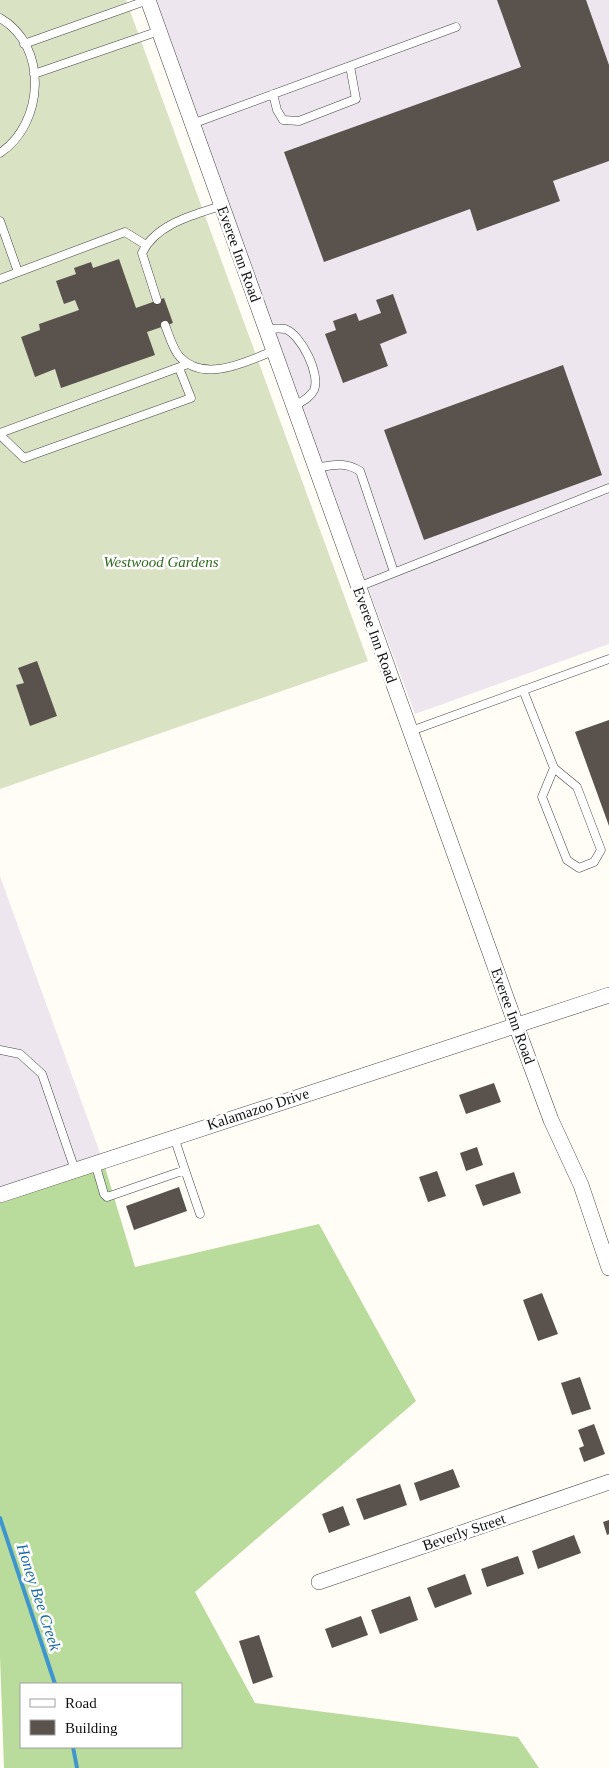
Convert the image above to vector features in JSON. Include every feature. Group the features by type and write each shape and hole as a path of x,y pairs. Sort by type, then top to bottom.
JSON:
{"street":[{"name":"Everee Inn Road","path":"148,0 516,1025 551,1120 581,1184 609,1268"},
{"name":"Kalamazoo Drive","path":"0,1195 609,995"},
{"name":"Beverly Street","path":"319,1582 609,1482"}],"lane":[{"path":"24,44 148,0"},
{"path":"0,18 20,37 31,57 34,74 33,105 25,127 0,153"},
{"path":"192,124 456,27"},
{"path":"34,74 159,31"},
{"path":"273,94 277,110 283,120 299,122 356,99 350,66"},
{"path":"157,300 142,253 146,244 175,222 221,206"},
{"path":"0,221 18,272"},
{"path":"0,279 125,232 146,244"},
{"path":"165,325 178,356 191,367 210,369 238,365 273,351"},
{"path":"266,329 285,329 296,336 304,346 316,378 316,388 311,396 293,407"},
{"path":"179,368 191,398 24,458 0,434 188,364"},
{"path":"315,468 337,464 350,465 360,471 394,572"},
{"path":"358,586 609,488"},
{"path":"410,731 609,659"},
{"path":"523,690 554,768 577,787 601,850 594,862 578,868 567,860 542,797 554,768"},
{"path":"0,1050 20,1054 42,1074 75,1170"},
{"path":"174,1137 200,1214"},
{"path":"95,1163 104,1194 107,1197 185,1170"}],"shaded area":[{"path":"150,0 609,0 609,644 415,714"},
{"path":"0,876 104,1164 0,1196"}],"green space":[{"name":"Westwood Gardens","path":"0,0 126,0 368,661 0,789"},
{"path":"104,1164 135,1267 319,1224 416,1401 195,1592 255,1703 518,1737 539,1768 4,1768 0,1657 0,1196"}],"building":[{"path":"497,0 586,0 609,65 609,161 553,181 560,201 477,231 470,209 324,262 284,152 521,67"},
{"path":"119,259 136,308 164,298 173,323 147,332 155,355 61,388 55,369 35,377 21,337 40,330 39,324 79,310 75,300 64,304 56,281 76,274 74,268 91,262 93,268"},
{"path":"393,294 407,333 380,344 388,366 343,383 325,334 336,330 333,321 356,313 359,321 381,313 376,300"},
{"path":"563,365 602,475 424,540 384,430"},
{"path":"37,661 57,716 30,726 16,685 24,683 18,668"},
{"path":"609,720 609,826 575,732"},
{"path":"494,1083 501,1102 466,1114 459,1095"},
{"path":"477,1147 483,1165 466,1171 460,1153"},
{"path":"437,1171 446,1196 428,1202 419,1177"},
{"path":"514,1172 521,1193 483,1206 475,1185"},
{"path":"179,1187 187,1211 134,1230 126,1206"},
{"path":"542,1293 558,1334 538,1341 523,1300"},
{"path":"580,1377 591,1409 572,1415 561,1383"},
{"path":"594,1424 605,1454 584,1462 579,1448 584,1446 578,1430"},
{"path":"453,1469 460,1487 420,1501 414,1483"},
{"path":"400,1484 407,1505 364,1520 356,1499"},
{"path":"343,1506 350,1525 329,1533 322,1514"},
{"path":"609,1520 609,1534 607,1535 603,1522"},
{"path":"574,1535 581,1553 538,1569 532,1551"},
{"path":"518,1556 524,1574 487,1587 481,1569"},
{"path":"465,1574 472,1594 435,1608 427,1588"},
{"path":"410,1596 418,1620 380,1634 371,1610"},
{"path":"361,1616 368,1635 332,1648 325,1629"},
{"path":"259,1635 273,1677 253,1684 239,1641"}],"waterway":[{"name":"Honey Bee Creek","path":"0,1518 55,1683"},
{"name":"Honey Bee Creek","path":"73,1748 77,1768"}]}
